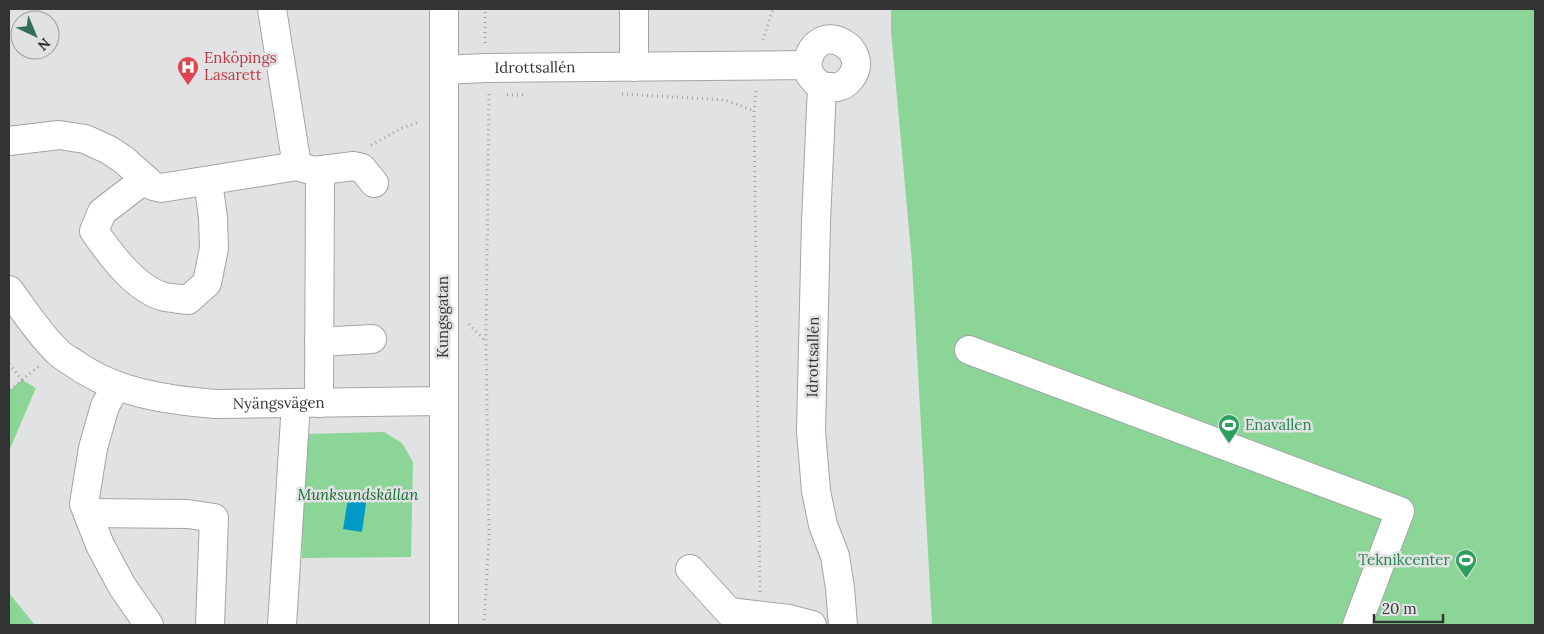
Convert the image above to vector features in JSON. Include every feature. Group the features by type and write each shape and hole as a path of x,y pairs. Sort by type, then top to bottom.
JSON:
{"street":[{"path":"272,9 306,168 320,177 319,342 308,403 282,625"},
{"name":"Kungsgatan","path":"444,9 444,625"},
{"path":"634,9 634,67"},
{"name":"Idrottsallén","path":"444,70 487,80 634,67 758,66 815,76 816,222 811,431 816,491 823,526 835,556 843,625"},
{"path":"9,141 59,135 85,140 109,150 124,160 153,186 161,188 306,168 364,175"},
{"path":"145,179 102,212 94,231 113,257 138,283 163,296 188,300 207,283 214,248 213,218 208,181"},
{"name":"Nyängsvägen","path":"9,290 56,351 88,373 116,386 155,396 189,402 216,404 443,401"},
{"path":"319,342 372,339"},
{"path":"969,350 1400,511 1357,625"},
{"path":"116,386 105,406 93,448 84,504 100,545 122,586 150,625"},
{"path":"88,513 188,514 214,518 210,625"},
{"path":"690,569 729,612 789,619 812,625"}],"path":[{"path":"484,625 489,538 486,341 487,80 485,9"},
{"path":"760,616 754,111 758,66 764,34 774,9"},
{"path":"487,80 496,94"},
{"path":"504,94 531,95"},
{"path":"621,94 725,100 754,111"},
{"path":"364,175 364,150 402,128 444,116"},
{"path":"466,320 486,341"},
{"path":"9,364 22,380 9,391"}],"green space":[{"name":"Enavallen","path":"891,9 1535,9 1535,625 932,625 912,263 891,31"},
{"path":"22,380 36,388 9,451 9,391"},
{"name":"Munksundskällan","path":"384,432 402,443 413,462 411,557 302,558 304,434"},
{"path":"9,593 35,625 9,625"}],"water":[{"path":"349,493 367,496 362,532 343,529"}],"place":[{"name":"Enköpings Lasarett","path":"188,86"},
{"name":"Enavallen","path":"1229,444"},
{"name":"Teknikcenter","path":"1466,579"}]}
